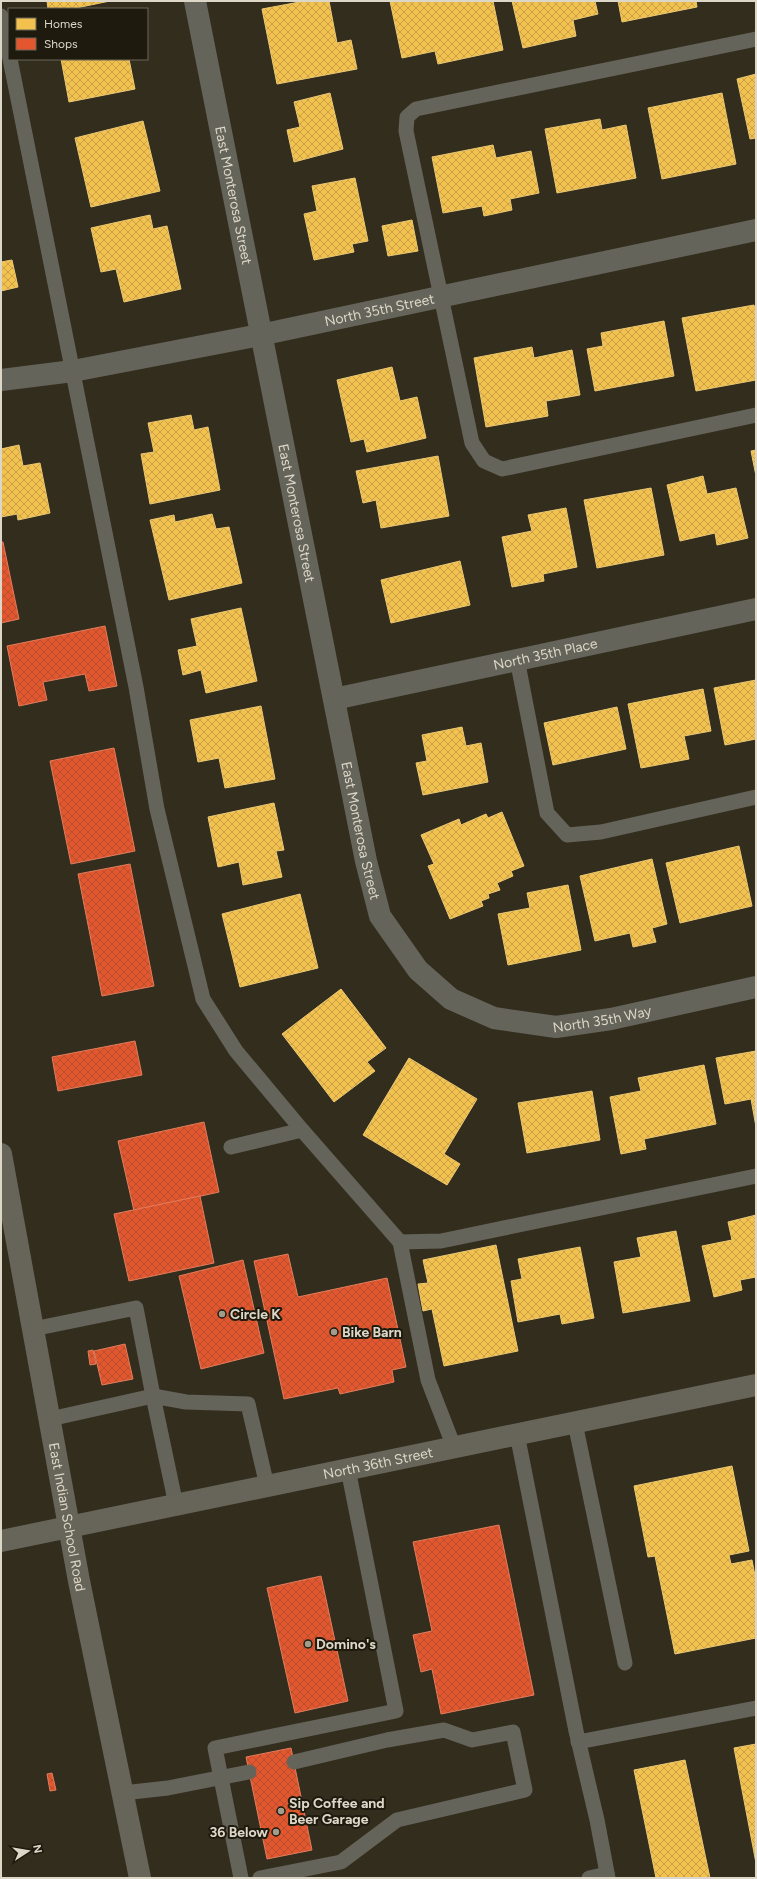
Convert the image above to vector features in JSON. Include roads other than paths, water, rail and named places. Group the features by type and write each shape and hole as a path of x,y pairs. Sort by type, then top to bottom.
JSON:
{"main road":[{"name":"East Indian School Road","path":"1,1154 79,1581 140,1878"},
{"name":"North 36th Street","path":"1,1541 756,1385"}],"street":[{"name":"East Monterosa Street","path":"195,1 366,861 380,916 418,970 451,1000"},
{"name":"North 35th Street","path":"1,380 73,371 260,334 756,230"},
{"name":"North 35th Place","path":"334,698 756,609"},
{"name":"North 35th Way","path":"451,1000 494,1018 556,1027 611,1018 756,987"}],"lane":[{"path":"1,16 8,50"},
{"path":"756,39 416,110 407,117 406,131 472,443 484,461 502,469 756,415"},
{"path":"10,60 136,687 157,810 203,999 236,1051 302,1130 400,1242 428,1380 454,1447"},
{"path":"517,659 547,813 567,835 601,832 756,797"},
{"path":"231,1147 302,1130"},
{"path":"400,1242 441,1242 756,1176"},
{"path":"33,1329 136,1308 176,1505"},
{"path":"50,1419 153,1396 186,1402 248,1404 267,1486"},
{"path":"575,1422 625,1663"},
{"path":"517,1434 578,1742 597,1820 607,1876 589,1878"},
{"path":"241,1878 215,1748 396,1711 348,1469"},
{"path":"578,1742 756,1708"},
{"path":"260,1878 341,1862 397,1820 525,1790 513,1732 472,1740 444,1730 387,1740 294,1762"},
{"path":"123,1793 168,1788 249,1772"}],"place":[{"name":"Circle K","path":"222,1314"},
{"name":"Bike Barn","path":"334,1332"},
{"name":"Domino's","path":"308,1644"},
{"name":"Sip Coffee and Beer Garage","path":"281,1811"},
{"name":"36 Below","path":"276,1832"}]}
